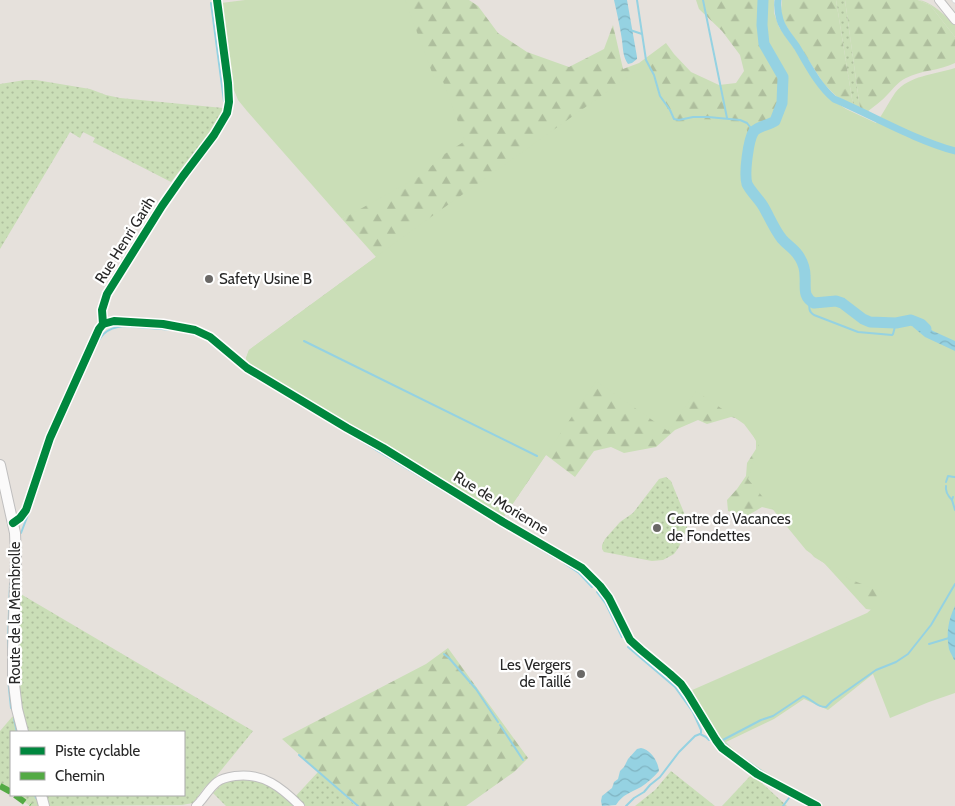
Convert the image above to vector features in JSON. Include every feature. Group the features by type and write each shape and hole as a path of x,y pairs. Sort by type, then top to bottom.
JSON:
{"street":[{"name":"Rue Henri Garih","path":"13,524 26,510 50,438 99,329 103,324 102,310 108,294 166,200 214,135 227,113 229,102 228,83 218,0"},
{"path":"939,0 955,20"},
{"name":"Rue de Morienne","path":"103,324 114,322 163,324 195,330 210,337 247,368 582,568 609,598 630,640 681,684 722,748 757,774 817,806"},
{"name":"Route de la Membrolle","path":"0,465 15,533 13,676 23,731"},
{"path":"196,806 217,782 224,778 242,775 255,776 277,786 300,806"}],"green space":[{"path":"245,0 405,0 434,78 441,76 465,141 440,157 424,174 342,219 238,100 232,85 221,3"},
{"path":"401,0 469,0 478,6 498,33 527,52 569,67 604,49 613,25 623,69 639,63 666,43 691,72 719,85 736,83 744,71 740,55 722,31 699,9 696,0 759,0 764,44 783,77 782,103 775,121 757,129 753,135 955,484 879,611 866,609 824,563 814,557 774,510 762,507 747,516 728,511 727,500 746,476 747,463 756,449 756,441 745,420 731,417 707,424 698,420 675,430 656,447 624,453 611,447 594,451 575,477 546,455 503,518 382,401 248,364 246,358 249,350 376,257 342,219 416,169"},
{"path":"765,0 774,0 774,13 779,27 823,92 846,109 876,123 895,93 907,82 922,76 955,68 955,693 890,718 873,674 828,710 804,699 774,719 726,742 750,762 796,791 757,768 721,742 690,691 867,613 884,593 842,576 806,550 748,479 759,444 744,424 696,391 668,431 596,381 503,518 248,364 246,358 249,350 414,229 646,64 652,72 657,88 665,100 671,120 679,122 700,119 741,123 744,124 749,135 773,125 777,121 782,109 784,75 768,50 765,41"},
{"path":"782,0 836,0 853,105 836,96 824,84 783,21 781,13"},
{"path":"836,0 845,0 860,108 853,105"},
{"path":"845,0 918,0 930,5 955,37 955,63 906,78 867,112 860,108"},
{"path":"918,0 931,5 939,10 950,20 955,18 955,37 930,5"},
{"path":"36,80 90,89 120,98 223,108 212,129 171,182 93,142 95,138 83,132 80,138 70,132 0,249 0,84"},
{"path":"666,477 671,481 687,520 687,528 674,554 663,560 652,561 604,552 602,545 605,539 620,522 633,513 659,479"},
{"path":"19,593 253,731 193,803 182,805 48,806 44,796 185,796 185,731 27,731 17,670"},
{"path":"448,648 528,758 514,772 466,806 356,806 282,739 426,664"},
{"path":"14,716 18,731 10,731 10,791 0,786 0,731"},
{"path":"671,771 715,806 635,806 655,790"},
{"path":"318,772 356,806 226,806 213,793 224,782 255,776 293,799"},
{"path":"752,774 787,806 722,806"},
{"path":"16,796 36,796 40,806 30,806"}],"water":[{"path":"614,0 627,0 637,57 632,63 628,64 624,56"},
{"path":"913,319 955,341 955,351 925,337 913,327"},
{"path":"955,606 954,660 949,649 948,632 949,622"},
{"path":"641,748 653,756 659,771 653,778 624,796 616,805 602,806 602,796 612,788 628,759 637,749"}],"waterway":[{"path":"637,0 646,60 654,75 660,96 674,119 708,117 740,120 747,123 754,132"},
{"path":"703,0 727,118"},
{"path":"763,0 762,25 764,44 783,77 782,103 775,121 756,129 752,135 746,165 747,184 763,206 779,235 801,260 805,271 805,291 810,301 814,303 836,301 842,303 870,322 896,323 911,320 921,324 926,329"},
{"path":"778,0 778,12 783,27 818,81 834,99 908,134 955,151"},
{"path":"211,3 224,101"},
{"path":"630,30 642,34"},
{"path":"811,302 809,306 814,315 858,332 892,335 896,323"},
{"path":"90,357 102,336 117,327 174,330"},
{"path":"189,333 199,336"},
{"path":"304,341 537,456"},
{"path":"348,433 557,559"},
{"path":"946,482 948,476 955,477"},
{"path":"946,486 947,494 952,500"},
{"path":"953,497 955,510"},
{"path":"21,533 29,512"},
{"path":"564,563 579,573 592,587"},
{"path":"8,667 10,584"},
{"path":"719,742 761,720 773,716 803,696 820,706 826,707 876,670 896,662 908,654 931,625 955,584"},
{"path":"597,592 606,604 622,637"},
{"path":"929,644 949,638"},
{"path":"628,647 675,687 693,712 701,733"},
{"path":"444,654 476,689 498,722"},
{"path":"8,679 11,708"},
{"path":"14,719 17,731"},
{"path":"500,725 523,760"},
{"path":"626,806 660,777 679,752 695,736 700,734 709,740"},
{"path":"723,740 731,750"},
{"path":"736,753 771,778"},
{"path":"299,755 358,806"},
{"path":"783,806 789,798"}],"marked path":[{"path":"0,786 10,791"},
{"path":"16,796 30,806"}],"cycle path":[{"path":"13,523 26,510 50,438 99,329 103,324 102,310 107,294 162,206 214,135 227,113 229,102 228,83 217,0"},
{"path":"103,324 114,321 163,324 195,330 210,337 247,368 582,568 609,598 630,640 681,684 722,748 757,774 817,806"}],"place":[{"name":"Safety Usine B","path":"209,279"},
{"name":"Centre de Vacances de Fondettes","path":"657,528"},
{"name":"Les Vergers de Taillé","path":"581,674"}]}
